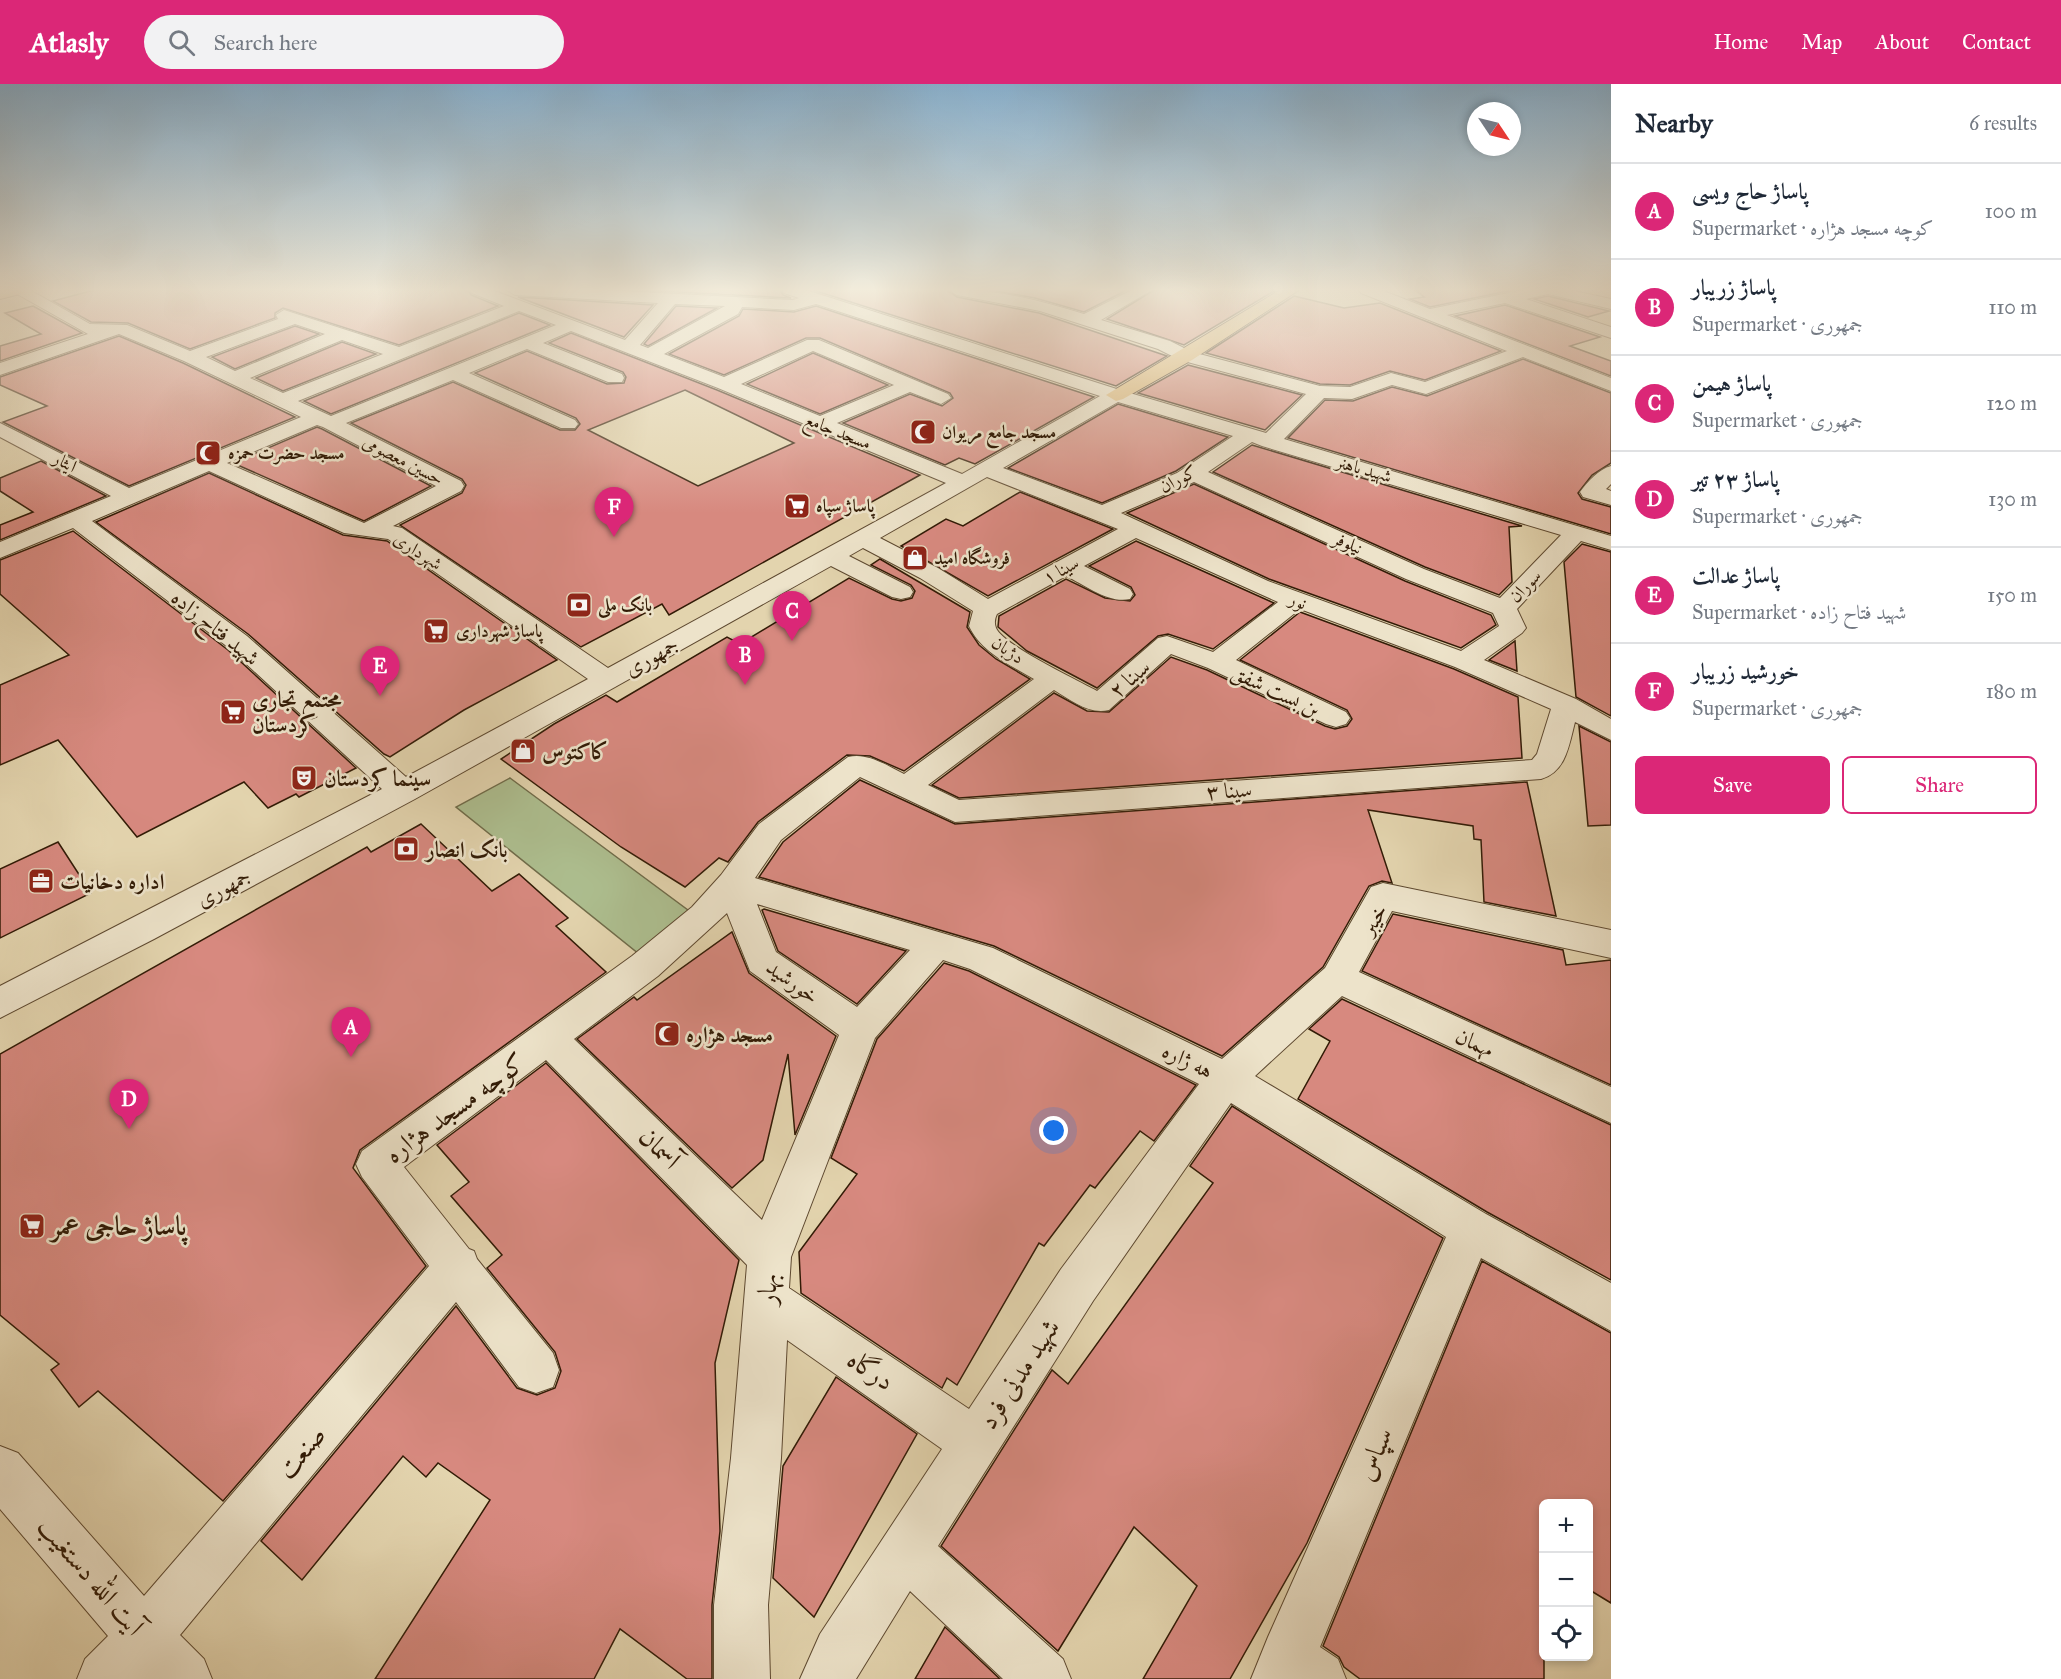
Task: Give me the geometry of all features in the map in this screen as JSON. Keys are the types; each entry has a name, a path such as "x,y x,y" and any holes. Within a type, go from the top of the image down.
{"main road":[{"name":"جمهوری","path":"1116,395 1171,364"}],"street":[{"path":"207,364 324,420"},
{"path":"236,377 267,364"},
{"path":"282,400 369,364"},
{"path":"0,551 209,463 474,364"},
{"path":"581,364 615,378"},
{"name":"مسجد جامع","path":"674,364 820,423 974,476"},
{"path":"725,384 769,364"},
{"path":"862,364 907,386 941,398"},
{"name":"شهید باهنر","path":"1023,364 1116,395 1611,543"},
{"path":"1217,364 1319,392 1352,393 1391,379 1425,388 1487,364"},
{"path":"1558,364 1610,384"},
{"path":"453,373 568,424"},
{"path":"820,423 907,386"},
{"name":"کوران","path":"1102,513 1193,473 1259,438 1319,392"},
{"name":"جمهوری","path":"0,1003 404,792 832,557 1116,395"},
{"name":"حسین معصومی","path":"324,420 453,486 360,529"},
{"name":"ایثار","path":"4,434 129,497"},
{"name":"شهرداری","path":"209,463 360,529 394,533 607,680"},
{"path":"1611,472 1591,492 1611,498"},
{"name":"نیلوفر","path":"1193,473 1415,574 1504,608"},
{"name":"نور","path":"974,476 1102,513 1135,530 1296,600 1464,661 1566,705 1611,731"},
{"name":"شهید فتاح زاده","path":"75,519 238,642 404,792"},
{"name":"سینا ۱","path":"987,609 1135,530"},
{"name":"سوران","path":"1464,661 1513,628 1504,608 1577,532"},
{"name":"دژبان","path":"864,539 929,573 987,609 982,628 990,641 1053,678"},
{"path":"832,557 901,592"},
{"path":"1067,567 1120,594"},
{"path":"1217,662 1296,600"},
{"name":"سینا ۲","path":"1053,678 1099,704 1167,644 1217,662"},
{"name":"بن بست شفق","path":"1217,662 1336,718"},
{"path":"906,787 1053,678"},
{"name":"سینا ۳","path":"858,764 955,811 1540,769 1551,757 1566,705"},
{"name":"کوچه مسجد هژاره","path":"536,1370 458,1266 376,1164 550,1039 654,959 704,916 733,884 770,832 858,764"},
{"name":"هه ژاره","path":"733,884 981,958 1226,1079 1471,1229 1611,1308"},
{"name":"خورشید","path":"733,884 762,961 860,1029"},
{"name":"خیبر","path":"1226,1079 1338,978 1383,896 1611,945"},
{"name":"بهار","path":"742,1679 741,1605 756,1458 768,1278 860,1029 936,945"},
{"name":"مهمان","path":"1338,978 1611,1106"},
{"name":"آسمان","path":"550,1039 768,1278"},
{"name":"شهید مدنی فرد","path":"828,1679 839,1653 1077,1285 1226,1079"},
{"name":"سپاس","path":"1295,1671 1471,1229"},
{"name":"صنعت","path":"105,1679 144,1637 458,1266"},
{"name":"درگاه","path":"768,1278 975,1442"},
{"name":"آیت الله دستغیب","path":"0,1471 144,1637 184,1679"},
{"path":"905,1551 1043,1679"}],"green space":[{"path":"510,778 696,916 644,958 456,807"}],"building":[{"path":"36,364 186,364 295,417 129,486 3,422 47,406 0,385 0,377"},
{"path":"226,364 246,364 235,369"},
{"path":"288,364 350,364 283,391 256,378"},
{"path":"393,364 453,364 331,414 304,401"},
{"path":"495,364 560,364 607,384 624,383 626,377 623,372 604,364 652,364 920,475 669,615 662,604 581,647 400,525 462,493 466,485 462,479 351,423 453,382 560,430 575,430 580,424 576,418 475,373","holes":["685,390 794,443 698,486 588,430"]},
{"path":"696,364 747,364 724,375"},
{"path":"789,364 840,364 888,385 820,414 747,384"},
{"path":"882,364 995,364 1094,397 975,464 959,458 945,465 843,423 910,394 942,406 953,398 950,393"},
{"path":"1048,364 1153,364 1116,386"},
{"path":"1248,364 1466,364 1425,380 1390,371 1350,385 1320,384"},
{"path":"1509,364 1537,364 1611,393 1611,463 1592,475 1578,493 1582,499 1611,507 1611,534 1288,438 1325,400 1353,401 1392,387 1427,396"},
{"path":"1581,364 1611,364 1611,376"},
{"path":"1188,365 1302,395 1265,430 1138,393"},
{"path":"1118,404 1228,437 1176,471 1102,503 1008,468"},
{"path":"317,427 431,486 364,521 233,463"},
{"path":"1252,445 1522,526 1509,527 1512,582 1499,595 1425,567 1213,472"},
{"path":"41,461 106,496 0,540 0,525 33,512 0,491 0,478"},
{"path":"209,473 343,535 387,541 557,660 464,710 390,757 384,754 248,634 96,522"},
{"path":"1194,484 1405,581 1491,615 1496,625 1461,648 1269,579 1127,513"},
{"path":"1020,492 1113,529 988,596 901,546 946,519 963,526"},
{"path":"73,531 228,650 356,768 299,797 296,794 268,808 244,782 137,837 58,740 0,765 0,685 69,655 0,594 0,560"},
{"path":"1136,541 1274,603 1213,649 1168,634 1158,636 1097,688 1027,651 998,627 999,616 1066,579 1105,598 1130,601 1135,595 1131,587 1089,566"},
{"path":"1582,544 1611,552 1611,716 1576,697 1564,562"},
{"path":"880,559 970,612 967,627 979,645 996,659 1030,679 904,771 870,756 847,755 758,822 728,862 719,858 685,887 621,847 501,759 554,724 606,695 617,702 727,637 740,644 849,578 892,599 901,601 912,598 915,591 911,585 871,565"},
{"path":"1300,612 1454,669 1518,697 1522,758 959,798 932,785 1054,693 1087,711 1109,712 1171,657 1207,670 1325,726 1335,729 1347,726 1352,719 1347,710 1240,660"},
{"path":"1515,641 1517,671 1489,660"},
{"path":"1579,726 1611,742 1611,825 1588,826"},
{"path":"860,780 955,824 1527,782 1556,916 1484,902 1481,840 1474,839 1473,826 1368,810 1392,883 1382,881 1369,886 1323,967 1222,1056 994,946 759,877 783,842"},
{"path":"421,824 492,891 519,874 568,918 556,926 606,972 360,1150 353,1168 426,1266 223,1501 98,1391 79,1407 51,1370 59,1364 0,1315 0,1054 367,847 371,852"},
{"name":"اداره دخانیات","path":"58,842 91,893 0,938 0,869"},
{"path":"762,910 906,951 857,1004 778,951"},
{"path":"1393,914 1563,950 1566,965 1611,960 1611,1085 1362,971"},
{"path":"732,932 749,973 836,1036 795,1135 788,1054 763,1160 732,1188 577,1039 634,997 637,1000"},
{"path":"944,963 969,971 1196,1085 1154,1141 1140,1131 1095,1188 1090,1185 1044,1246 1039,1243 957,1385 947,1378 942,1388 801,1293 799,1252 857,1174 831,1158 877,1039"},
{"path":"1342,999 1611,1125 1611,1280 1487,1212 1298,1099 1330,1041 1309,1029"},
{"path":"546,1063 739,1260 715,1363 720,1531 712,1605 712,1679 687,1679 620,1629 594,1679 375,1679 490,1500 438,1463 426,1477 403,1456 302,1580 261,1541 456,1306 517,1388 537,1395 555,1388 561,1371 555,1352 487,1268 502,1255 451,1196 469,1182 437,1145"},
{"path":"1232,1106 1443,1238 1307,1543 1230,1679 1143,1679 1197,1586 1134,1527 1058,1651 941,1546 1052,1370 1068,1384 1213,1183 1190,1166"},
{"path":"1482,1261 1611,1333 1611,1603 1593,1592 1593,1499 1539,1499 1539,1661 1544,1661 1544,1679 1360,1679 1344,1667 1339,1657 1323,1646"},
{"path":"836,1377 917,1434 814,1617 773,1578 783,1466"},
{"path":"945,1627 1000,1679 915,1679"}],"place":[{"name":"مسجد جامع مریوان","path":"923,432"},
{"name":"مسجد حضرت حمزه","path":"208,453"},
{"name":"پاساژ سپاه","path":"797,506"},
{"name":"خورشید زریبار","path":"614,537"},
{"name":"فروشگاه امید","path":"915,558"},
{"name":"بانک ملی","path":"579,605"},
{"name":"پاساژ شهرداری","path":"436,631"},
{"name":"پاساژ هیمن","path":"792,641"},
{"name":"پاساژ زریبار","path":"745,685"},
{"name":"پاساژ عدالت","path":"380,696"},
{"name":"مجتمع تجاری کردستان","path":"233,712"},
{"name":"کاکتوس","path":"523,751"},
{"name":"سینما کردستان","path":"304,778"},
{"name":"بانک انصار","path":"406,849"},
{"name":"اداره دخانیات","path":"41,881"},
{"name":"مسجد هژاره","path":"667,1034"},
{"name":"پاساژ حاج ویسی","path":"351,1057"},
{"name":"پاساژ ۲۳ تیر","path":"129,1129"},
{"name":"پاساژ حاجی عمر","path":"32,1226"}]}
